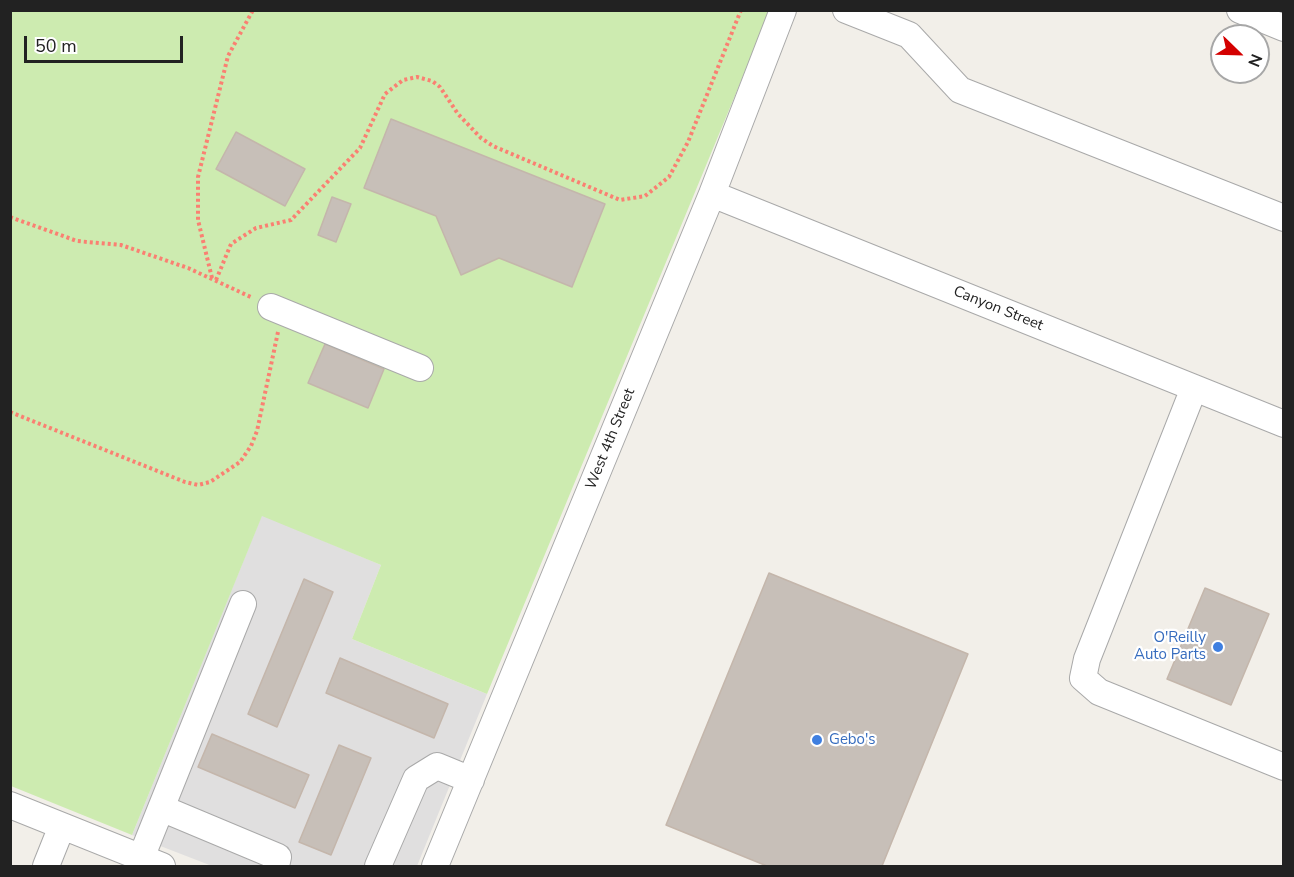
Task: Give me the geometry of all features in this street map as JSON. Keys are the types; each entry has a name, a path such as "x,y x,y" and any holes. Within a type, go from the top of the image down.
{"street":[{"name":"West 4th Street","path":"437,866 712,194 783,10"},
{"path":"846,10 909,35 960,90 1284,218"},
{"path":"1240,10 1284,28"},
{"name":"Canyon Street","path":"712,194 1284,424"},
{"path":"271,306 420,368"},
{"path":"1194,388 1087,659 1083,678 1099,692 1284,767"},
{"path":"10,805 152,862 161,808 243,604"},
{"path":"378,867 416,779 437,766 471,780"},
{"path":"161,808 278,857 276,867"},
{"path":"46,867 62,826"}],"path":[{"path":"214,279 198,220 198,177 228,56 253,10"},
{"path":"214,279 231,244 256,228 291,220 360,148 385,94 403,81 417,77 432,81 440,87 458,114 481,138 493,146 620,200 645,196 669,177 687,142 741,10"},
{"path":"10,217 77,241 121,245 214,279 271,306 278,329 257,430 240,462 210,482 198,485 185,482 10,412"}],"shaded area":[{"path":"262,515 381,565 352,639 487,694 417,866 212,866 132,835"}],"green space":[{"path":"10,11 770,11 487,694 352,639 381,565 262,516 132,835 11,786"}],"building":[{"path":"391,119 605,204 572,287 499,258 461,275 436,216 364,188"},
{"path":"236,132 305,169 285,206 216,169"},
{"path":"332,197 351,204 336,242 318,235"},
{"path":"325,344 384,369 368,408 308,383"},
{"name":"Gebo's","path":"769,573 968,654 882,866 767,866 666,825"},
{"path":"304,579 333,592 277,727 248,714"},
{"name":"O'Reilly Auto Parts","path":"1205,588 1269,614 1231,705 1167,679"},
{"path":"340,658 448,704 434,738 326,693"},
{"path":"212,734 309,775 295,808 198,767"},
{"path":"339,745 371,758 331,855 299,842"}],"place":[{"name":"O'Reilly Auto Parts","path":"1218,647"},
{"name":"Gebo's","path":"817,740"}]}
